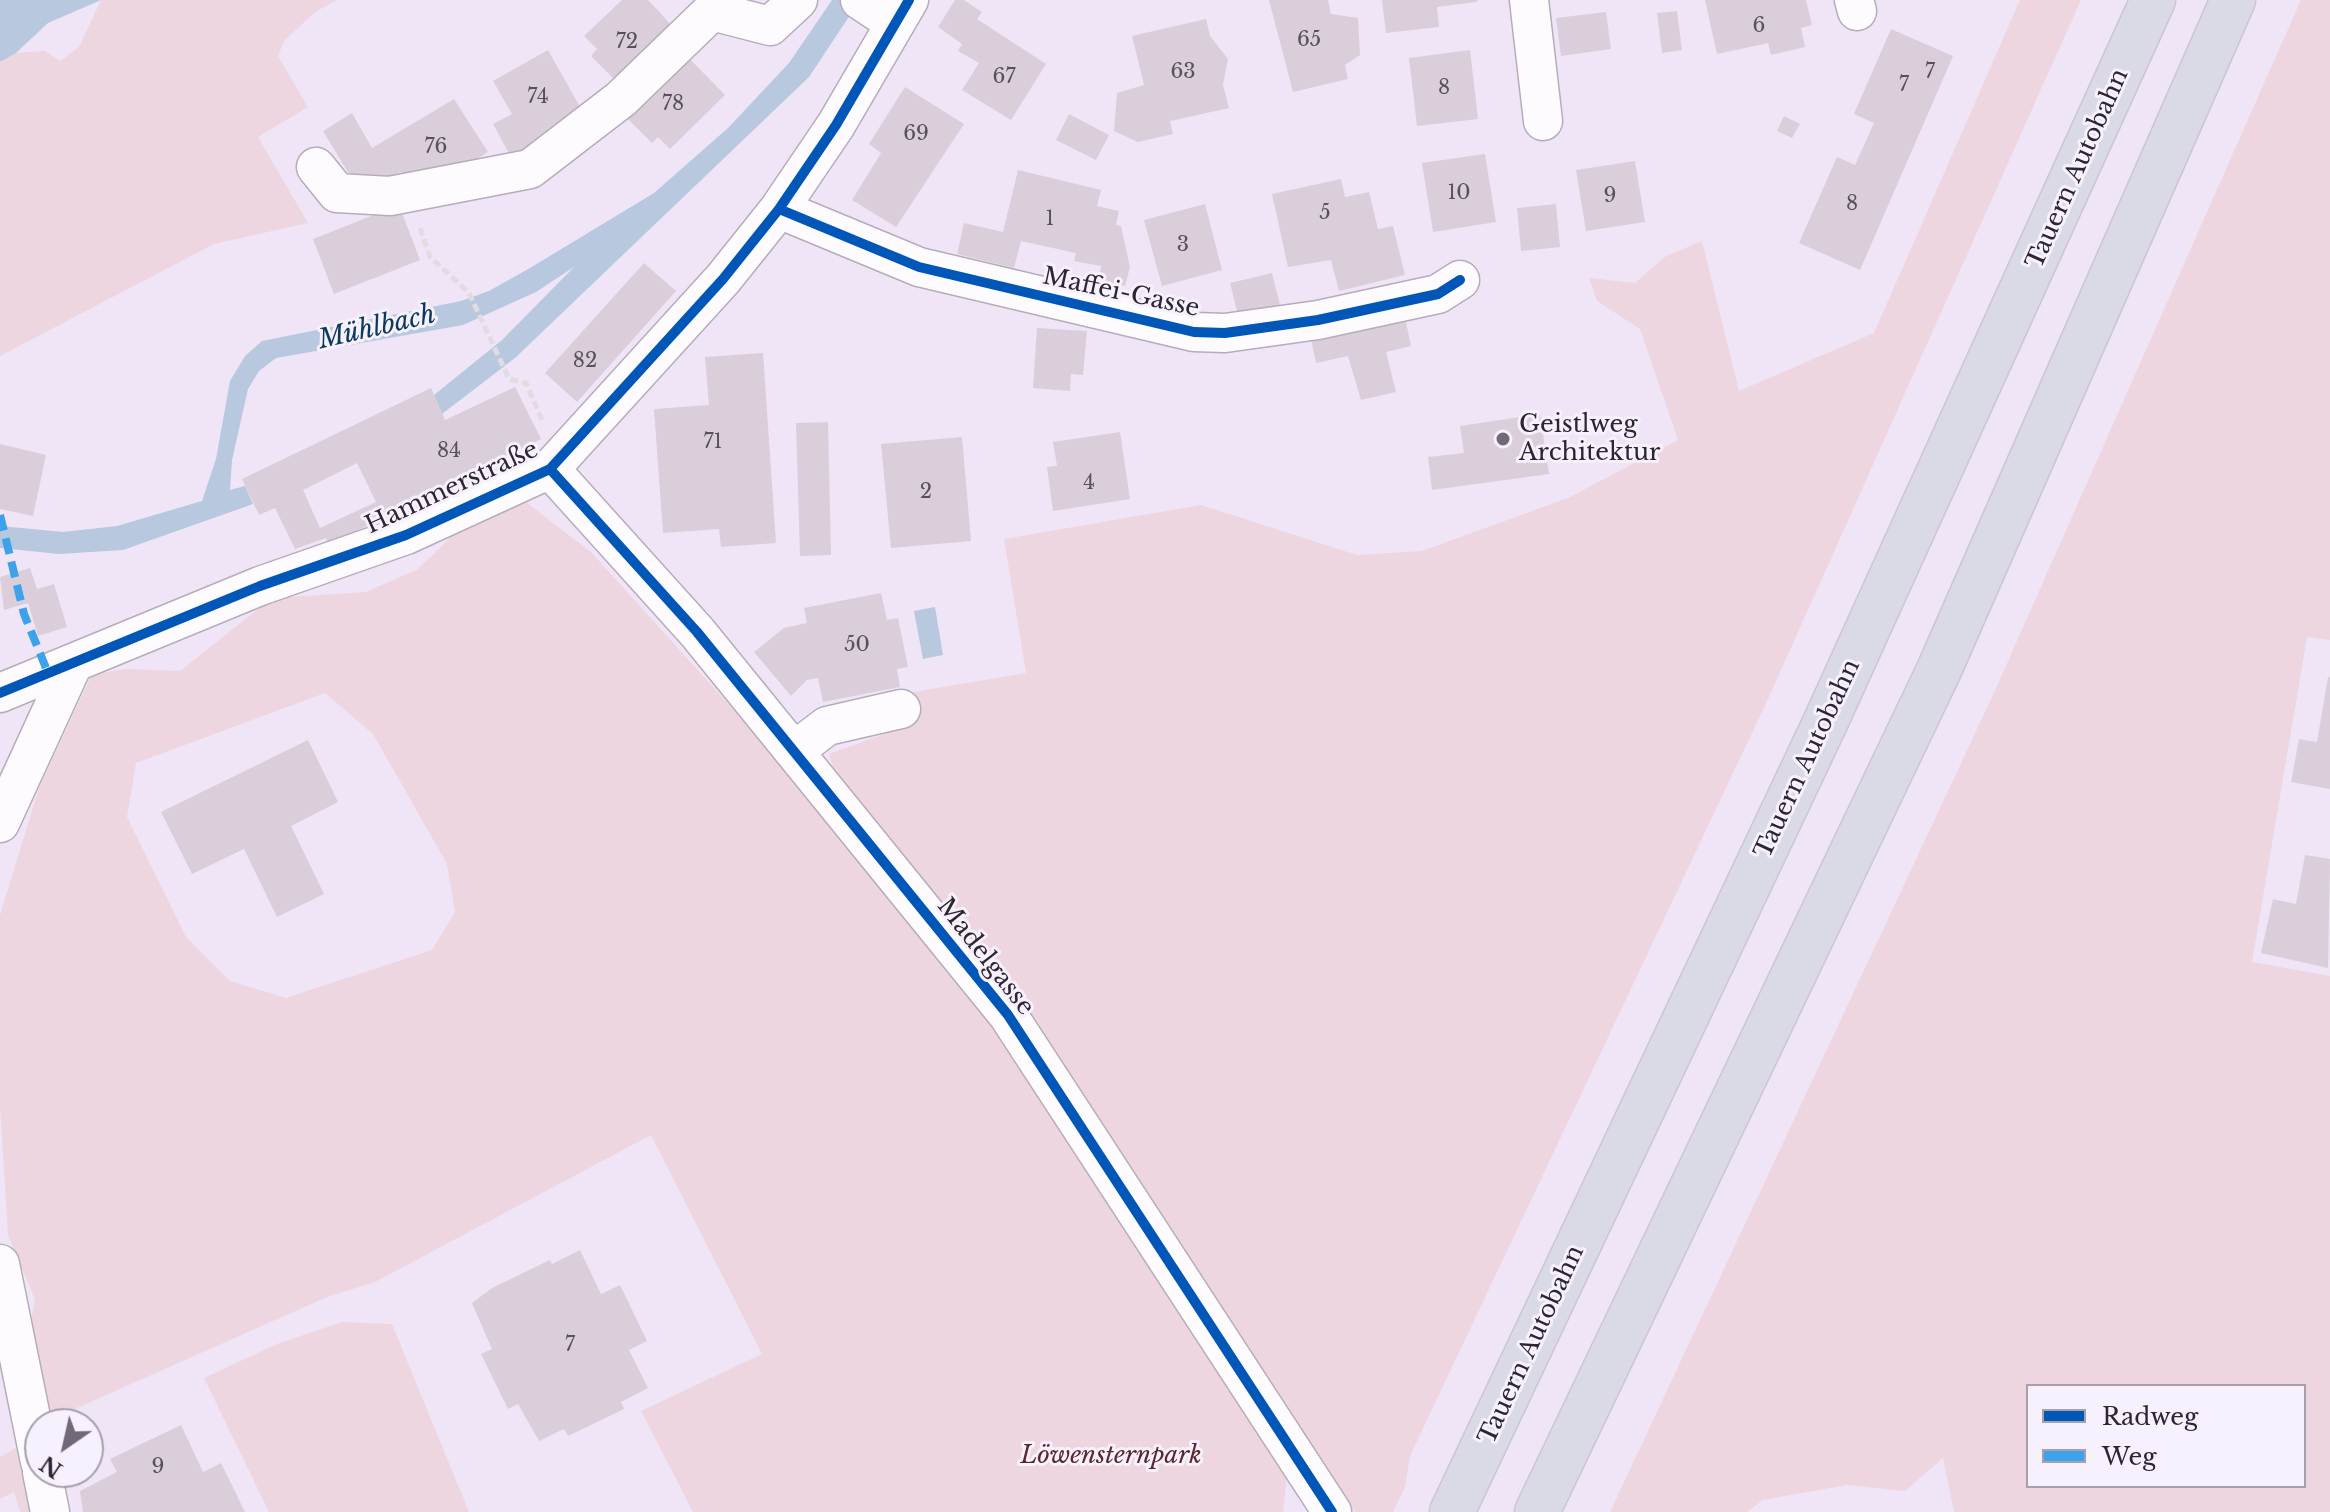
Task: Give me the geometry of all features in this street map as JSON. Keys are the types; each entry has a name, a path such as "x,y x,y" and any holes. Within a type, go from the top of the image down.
{"highway":[{"name":"Tauern Autobahn","path":"1452,1512 1825,723 2153,0"},
{"path":"1537,1512 1939,670 2233,0"}],"street":[{"path":"316,167 337,193 390,196 530,169 621,99 712,11 770,26 798,0"},
{"path":"1529,0 1543,121"},
{"name":"Hammerstraße","path":"0,693 260,586 406,535 550,469 723,279 779,209 836,125 885,9"},
{"name":"Maffei-Gasse","path":"779,209 919,267 1194,332 1225,333 1318,320 1438,294 1460,280"},
{"name":"Madelgasse","path":"550,469 697,632 1008,1015 1332,1512"},
{"path":"0,823 73,664"},
{"path":"794,751 827,726 901,709"},
{"path":"0,1264 14,1416 24,1434"},
{"path":"45,1488 50,1512"}],"path":[{"path":"408,193 430,257 469,293 485,326 489,343 509,379 526,383 548,433 550,469"}],"green space":[{"path":"101,0 337,0 315,12 284,41 278,56 308,107 258,137 308,223 214,244 0,356 0,62 16,53 45,51 60,61 79,47"},
{"path":"2020,0 2081,0 1769,697 1410,1456 1405,1487 1393,1512 1355,1512 837,781 829,754 909,725 902,694 1026,673 1004,539 1201,505 1357,555 1422,551 1568,498 1678,440 1640,329 1597,301 1589,278 1635,283 1666,256 1702,241 1739,391 1874,333"},
{"path":"2301,0 2330,0 2330,640 2307,637 2252,962 2330,976 2330,1512 1954,1512 1943,1458 1905,1491 1847,1485 1763,1500 1747,1512 1610,1512 1993,695"},
{"name":"Löwensternpark","path":"523,500 591,552 811,796 994,1020 1288,1465 1283,1512 693,1512 641,1411 762,1354 651,1135 375,1282 327,1297 77,1408 45,1408 25,1356 35,1299 8,1235 0,1106 0,915 39,788 92,674 127,669 180,671 272,598 366,592 418,569 454,534","holes":["325,693 373,734 447,864 455,912 432,950 286,998 230,981 186,937 127,817 136,763"]},
{"path":"342,1322 392,1324 469,1512 269,1512 204,1378 277,1344"},
{"path":"16,1448 30,1512 20,1512 14,1492 0,1499 0,1457"}],"water":[{"path":"0,0 101,0 48,23 16,53 0,62"},
{"name":"Mühlbach","path":"832,0 860,0 809,77 515,358 442,414 434,395 502,340 574,267 536,292 463,325 276,358 259,371 248,389 232,460 230,490 245,486 253,504 123,550 59,554 0,548 0,526 63,532 117,526 202,501 216,459 230,381 245,356 262,341 461,301 489,291 530,268 654,193 728,128 789,63"},
{"path":"935,607 943,655 923,659 914,611"}],"building":[{"path":"622,0 648,0 676,30 619,84 591,56 597,49 584,36"},
{"path":"955,0 964,0 982,12 977,19 1046,64 1011,120 962,90 979,63 958,51 962,44 938,27"},
{"path":"1269,0 1328,0 1331,14 1358,18 1360,55 1345,65 1348,79 1293,92"},
{"path":"1382,0 1477,2 1437,7 1439,27 1386,33"},
{"path":"1705,0 1806,0 1812,25 1801,28 1805,47 1771,55 1768,43 1717,54"},
{"path":"1677,11 1682,50 1662,53 1657,13"},
{"path":"1606,12 1611,49 1561,56 1556,18"},
{"path":"1206,19 1210,36 1228,59 1223,85 1229,108 1170,121 1173,134 1138,142 1114,131 1117,93 1144,85 1132,36"},
{"path":"1891,29 1953,56 1860,270 1799,243 1837,157 1855,165 1874,123 1854,114"},
{"path":"548,50 584,114 511,157 493,124 512,114 493,81"},
{"path":"1470,50 1478,119 1417,126 1409,58"},
{"path":"682,51 725,95 670,149 658,137 652,143 621,112"},
{"path":"905,87 964,124 896,227 852,200 881,153 869,144"},
{"path":"454,99 488,152 436,185 420,185 400,172 360,192 323,131 352,113 372,148"},
{"path":"1069,114 1109,135 1096,160 1056,140"},
{"path":"1784,116 1800,124 1792,138 1777,131"},
{"path":"1485,154 1496,222 1433,232 1422,163"},
{"path":"1635,161 1645,222 1586,231 1576,170"},
{"path":"1018,170 1101,190 1097,206 1119,211 1116,225 1121,226 1130,267 1125,286 1099,281 1101,266 1074,261 1076,253 1021,241 1014,268 957,254 964,223 1003,232"},
{"path":"1341,179 1345,197 1369,192 1378,229 1393,226 1405,275 1339,291 1331,260 1288,267 1272,194"},
{"path":"1205,204 1222,270 1162,286 1144,220"},
{"path":"1556,204 1560,247 1521,251 1517,208"},
{"path":"399,205 420,260 334,294 313,239"},
{"path":"644,263 676,291 577,402 545,373"},
{"path":"1272,273 1280,305 1238,315 1230,283"},
{"path":"1405,317 1411,346 1386,352 1396,392 1361,400 1348,356 1316,363 1311,339"},
{"path":"1037,328 1087,331 1083,375 1071,374 1070,391 1033,388"},
{"path":"763,353 776,543 721,547 719,529 663,533 654,409 709,405 705,357"},
{"path":"515,387 541,439 329,545 326,538 295,549 275,508 259,515 242,479 431,388 445,420","holes":["357,463 376,502 320,528 303,490"]},
{"name":"Geistlweg Architektur","path":"1540,414 1549,474 1432,490 1428,457 1464,453 1460,426"},
{"path":"828,422 831,555 800,556 796,423"},
{"path":"1120,432 1130,499 1053,511 1047,467 1057,466 1053,442"},
{"path":"962,437 971,541 891,548 881,444"},
{"path":"0,444 46,455 33,516 0,509"},
{"path":"30,568 37,589 54,584 67,627 38,636 28,603 4,610 0,577"},
{"path":"881,593 887,620 898,618 908,667 897,669 900,687 823,702 818,678 807,680 791,696 754,652 784,628 807,623 804,608"},
{"path":"2328,677 2330,789 2291,782 2299,739 2317,742"},
{"path":"308,740 338,802 291,826 324,894 277,917 244,849 192,874 161,812"},
{"path":"2305,855 2330,859 2328,968 2261,953 2273,899 2296,904"},
{"path":"580,1250 601,1294 620,1285 647,1341 629,1350 648,1388 621,1402 624,1409 568,1436 564,1429 539,1441 518,1404 508,1409 481,1354 492,1349 472,1303 492,1288 550,1260 552,1264"},
{"path":"181,1425 203,1472 221,1463 245,1512 83,1512 80,1491 104,1488 104,1479 117,1472 110,1459"}],"marked path":[{"path":"0,515 24,614 48,673"}],"cycle path":[{"path":"0,693 260,586 406,535 550,469 723,279 779,209 836,125 909,0"},
{"path":"779,209 919,267 1194,332 1225,333 1318,320 1438,294 1460,280"},
{"path":"550,469 697,632 1008,1015 1332,1512"}],"place":[{"name":"Geistlweg Architektur","path":"1503,439"}]}
